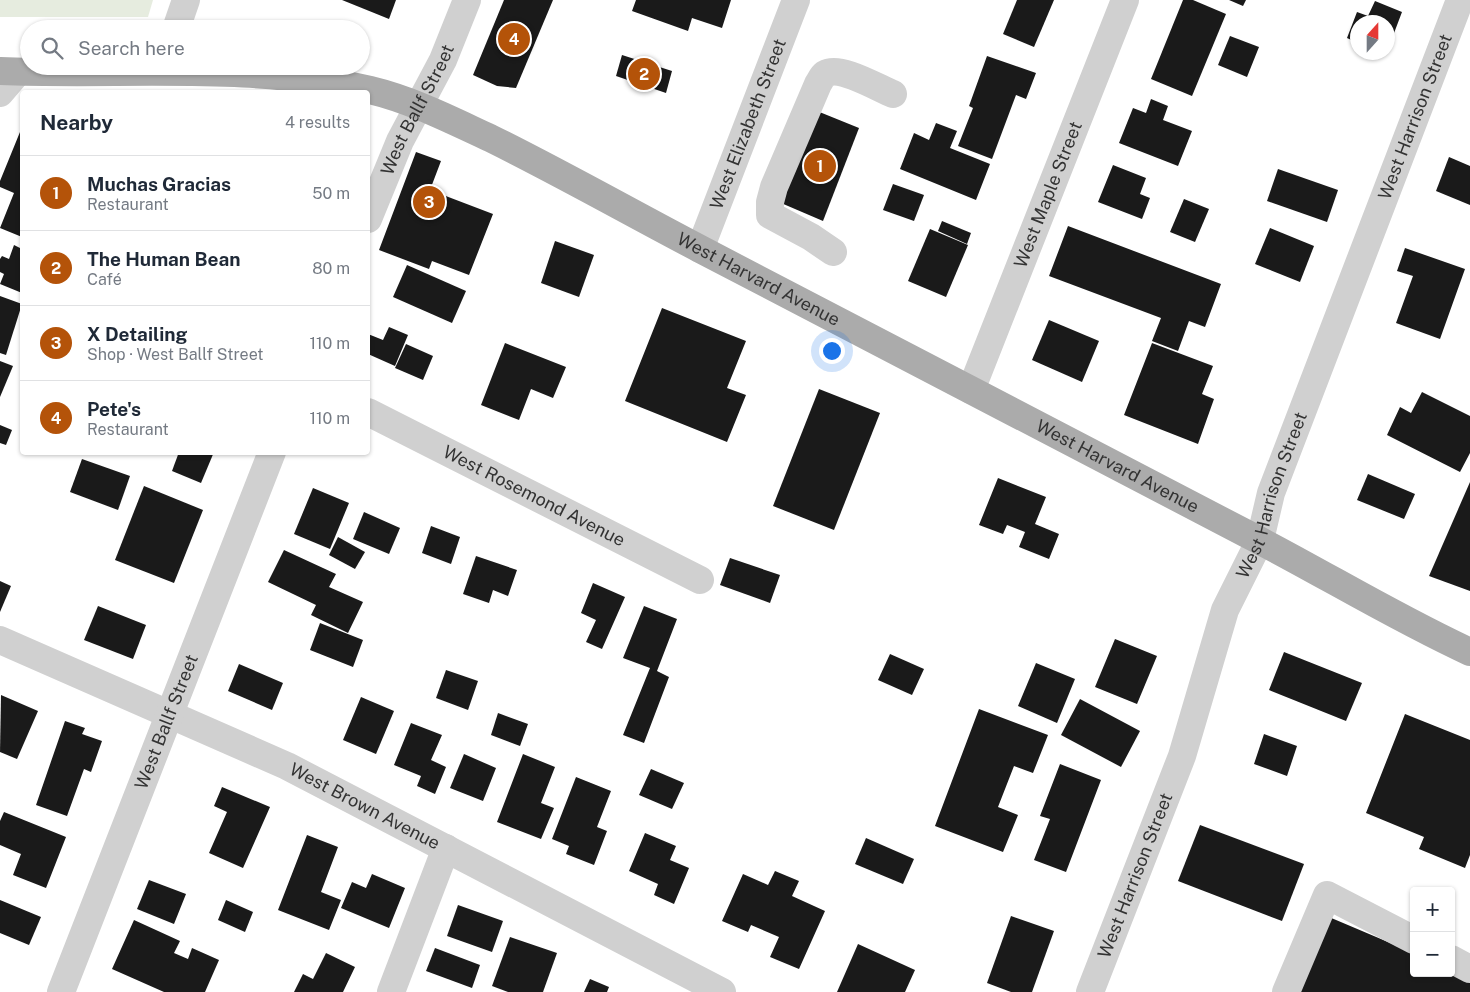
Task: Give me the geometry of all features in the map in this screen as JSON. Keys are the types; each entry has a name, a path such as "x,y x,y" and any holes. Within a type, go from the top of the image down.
{"main road":[{"name":"West Harvard Avenue","path":"266,75 296,77 368,90"},
{"name":"West Harvard Avenue","path":"370,90 419,106 526,156 700,249 1260,540 1430,633 1470,652"}],"street":[{"path":"179,20 186,0"},
{"name":"West Ballf Street","path":"370,214 400,141 443,60 467,0"},
{"name":"West Elizabeth Street","path":"700,249 796,0"},
{"name":"West Maple Street","path":"971,390 1125,0"},
{"name":"West Harrison Street","path":"1090,992 1182,756 1225,610 1260,540 1271,493 1460,0"},
{"path":"0,92 9,71"},
{"path":"833,252 811,237 770,215 770,202 774,187 818,84 825,74 837,71 893,94"},
{"name":"West Rosemond Avenue","path":"370,413 700,580"},
{"name":"West Ballf Street","path":"61,992 271,455"},
{"name":"West Brown Avenue","path":"0,640 287,766 722,992"},
{"path":"391,992 446,848"},
{"path":"1286,992 1327,895 1410,938"},
{"path":"1455,961 1470,969"}],"shaded area":[{"path":"0,0 153,0 148,17 0,17"}],"building":[{"path":"342,0 396,0 389,19"},
{"path":"504,0 553,0 516,88 497,86 473,75"},
{"path":"636,0 731,0 722,28 692,18 688,31 632,11"},
{"path":"1017,0 1054,0 1034,47 1003,34"},
{"path":"1183,0 1193,0 1226,14 1192,96 1151,79"},
{"path":"1229,0 1246,0 1243,6"},
{"path":"1375,1 1402,12 1395,30 1395,15 1368,15"},
{"path":"1230,36 1259,47 1247,77 1218,65"},
{"path":"622,55 672,71 666,93 616,76"},
{"path":"987,56 1036,73 1026,99 1016,95 992,159 958,146 973,108 969,106"},
{"path":"1151,99 1168,106 1163,120 1192,131 1178,166 1119,143 1133,108 1146,113"},
{"path":"817,111 859,128 823,221 781,203"},
{"path":"936,123 957,131 950,148 990,164 976,200 900,169 914,133 929,140"},
{"path":"20,132 20,236 0,228 14,193 0,187 0,181"},
{"path":"416,152 441,161 430,190 493,214 469,275 432,261 429,269 379,250"},
{"path":"1449,157 1470,166 1470,205 1436,191"},
{"path":"1113,165 1146,178 1140,194 1150,198 1142,219 1098,202"},
{"path":"1278,169 1338,190 1327,222 1267,201"},
{"path":"893,184 924,195 914,221 883,210"},
{"path":"1184,199 1209,209 1195,242 1170,232"},
{"path":"942,221 971,233 967,244 938,231"},
{"path":"1068,226 1221,284 1205,327 1189,321 1178,351 1152,341 1161,318 1049,276"},
{"path":"1270,228 1314,246 1300,282 1255,264"},
{"path":"930,229 968,245 946,297 908,281"},
{"path":"555,241 594,255 579,297 541,283"},
{"path":"14,245 20,248 20,292 0,284 4,274 0,272 0,259 2,256 9,259"},
{"path":"1405,248 1465,269 1440,339 1396,323 1413,276 1397,271"},
{"path":"407,265 466,291 452,323 393,297"},
{"path":"0,296 20,303 20,310 6,355 0,353"},
{"path":"662,308 746,341 727,388 746,395 727,442 625,401"},
{"path":"1049,320 1099,341 1082,382 1032,360"},
{"path":"389,327 408,335 395,366 370,355 370,335 383,340"},
{"path":"505,343 566,367 553,398 531,389 519,420 481,405"},
{"path":"1152,343 1213,366 1202,394 1214,399 1198,444 1124,415"},
{"path":"406,344 433,356 423,380 395,368"},
{"path":"0,361 13,366 0,397"},
{"path":"819,389 880,413 834,530 773,506"},
{"path":"1422,392 1470,416 1470,453 1460,472 1387,435 1400,407 1411,413"},
{"path":"0,425 12,430 6,445 0,443"},
{"path":"178,455 213,455 201,483 172,471"},
{"path":"82,459 130,476 118,510 70,492"},
{"path":"1368,474 1415,494 1404,519 1357,500"},
{"path":"998,478 1046,497 1035,524 1059,534 1049,559 1019,547 1025,532 1007,525 1003,534 979,525"},
{"path":"1470,482 1470,591 1429,576"},
{"path":"144,486 203,510 174,583 115,560"},
{"path":"313,488 349,503 330,549 294,534"},
{"path":"364,512 400,528 389,554 353,539"},
{"path":"431,526 460,537 451,564 422,553"},
{"path":"338,537 365,552 355,569 329,555"},
{"path":"284,550 336,574 329,587 363,602 348,633 311,615 316,605 268,582"},
{"path":"476,556 517,570 508,596 493,590 489,603 463,594"},
{"path":"730,558 780,575 770,603 720,585"},
{"path":"0,581 11,586 0,612"},
{"path":"593,583 625,597 602,649 586,642 596,620 581,613"},
{"path":"98,606 146,625 133,659 84,640"},
{"path":"644,606 677,619 657,671 669,677 644,743 623,735 650,668 623,658"},
{"path":"320,623 363,640 353,667 310,650"},
{"path":"1115,639 1157,656 1137,704 1095,687"},
{"path":"1284,652 1362,683 1346,721 1269,690"},
{"path":"890,654 924,669 912,695 878,680"},
{"path":"1036,663 1075,679 1057,723 1018,706"},
{"path":"239,664 283,683 272,710 228,691"},
{"path":"446,670 478,681 468,710 436,698"},
{"path":"1,695 38,711 17,759 0,752"},
{"path":"361,697 394,711 376,754 343,740"},
{"path":"1080,699 1140,731 1121,767 1061,735"},
{"path":"979,709 1048,735 1033,773 1014,766 998,807 1018,815 1003,852 935,826"},
{"path":"498,713 528,724 520,746 491,735"},
{"path":"1405,714 1470,740 1470,855 1465,868 1419,849 1424,837 1366,813"},
{"path":"65,721 85,728 82,734 102,741 91,772 84,769 67,816 36,805"},
{"path":"411,723 442,735 431,760 446,767 435,794 417,786 421,776 394,765"},
{"path":"1264,734 1297,746 1287,776 1254,764"},
{"path":"464,754 496,768 483,801 450,788"},
{"path":"523,754 555,767 541,803 554,808 541,839 497,822"},
{"path":"1060,764 1101,780 1066,872 1034,860 1050,819 1040,816"},
{"path":"651,769 684,783 672,809 639,795"},
{"path":"576,777 611,791 597,827 607,831 594,865 566,854 569,846 552,839"},
{"path":"222,787 270,807 243,868 209,853 227,812 214,806"},
{"path":"4,812 66,837 46,888 13,875 21,854 0,845 0,821"},
{"path":"1200,825 1304,864 1282,921 1178,881"},
{"path":"645,833 676,846 670,860 689,868 674,904 654,895 658,884 629,871"},
{"path":"307,835 338,847 321,892 341,900 329,930 278,910"},
{"path":"866,838 914,859 903,884 855,864"},
{"path":"775,871 799,881 792,896 825,911 799,969 770,957 779,937 751,925 748,932 722,921 743,874 768,885"},
{"path":"372,874 405,888 389,928 341,908 352,882 366,888"},
{"path":"149,880 186,894 174,924 137,909"},
{"path":"0,900 41,917 29,945 0,933"},
{"path":"226,900 253,912 245,932 218,920"},
{"path":"458,905 503,921 492,952 447,936"},
{"path":"1011,916 1054,931 1032,992 1011,992 987,983"},
{"path":"1329,917 1410,951 1410,977 1455,977 1455,974 1470,978 1470,992 1296,992"},
{"path":"134,920 180,941 174,953 188,959 192,948 219,960 205,992 164,992 112,969"},
{"path":"510,937 557,953 543,992 508,992 492,986"},
{"path":"858,944 915,970 905,992 837,992"},
{"path":"435,948 480,965 472,988 426,971"},
{"path":"326,953 355,967 343,992 294,992 303,974 313,979"},
{"path":"590,979 609,987 607,992 584,992"}],"place":[{"name":"Pete's","path":"514,39"},
{"name":"The Human Bean","path":"644,74"},
{"name":"Muchas Gracias","path":"820,166"},
{"name":"X Detailing","path":"429,202"}]}
